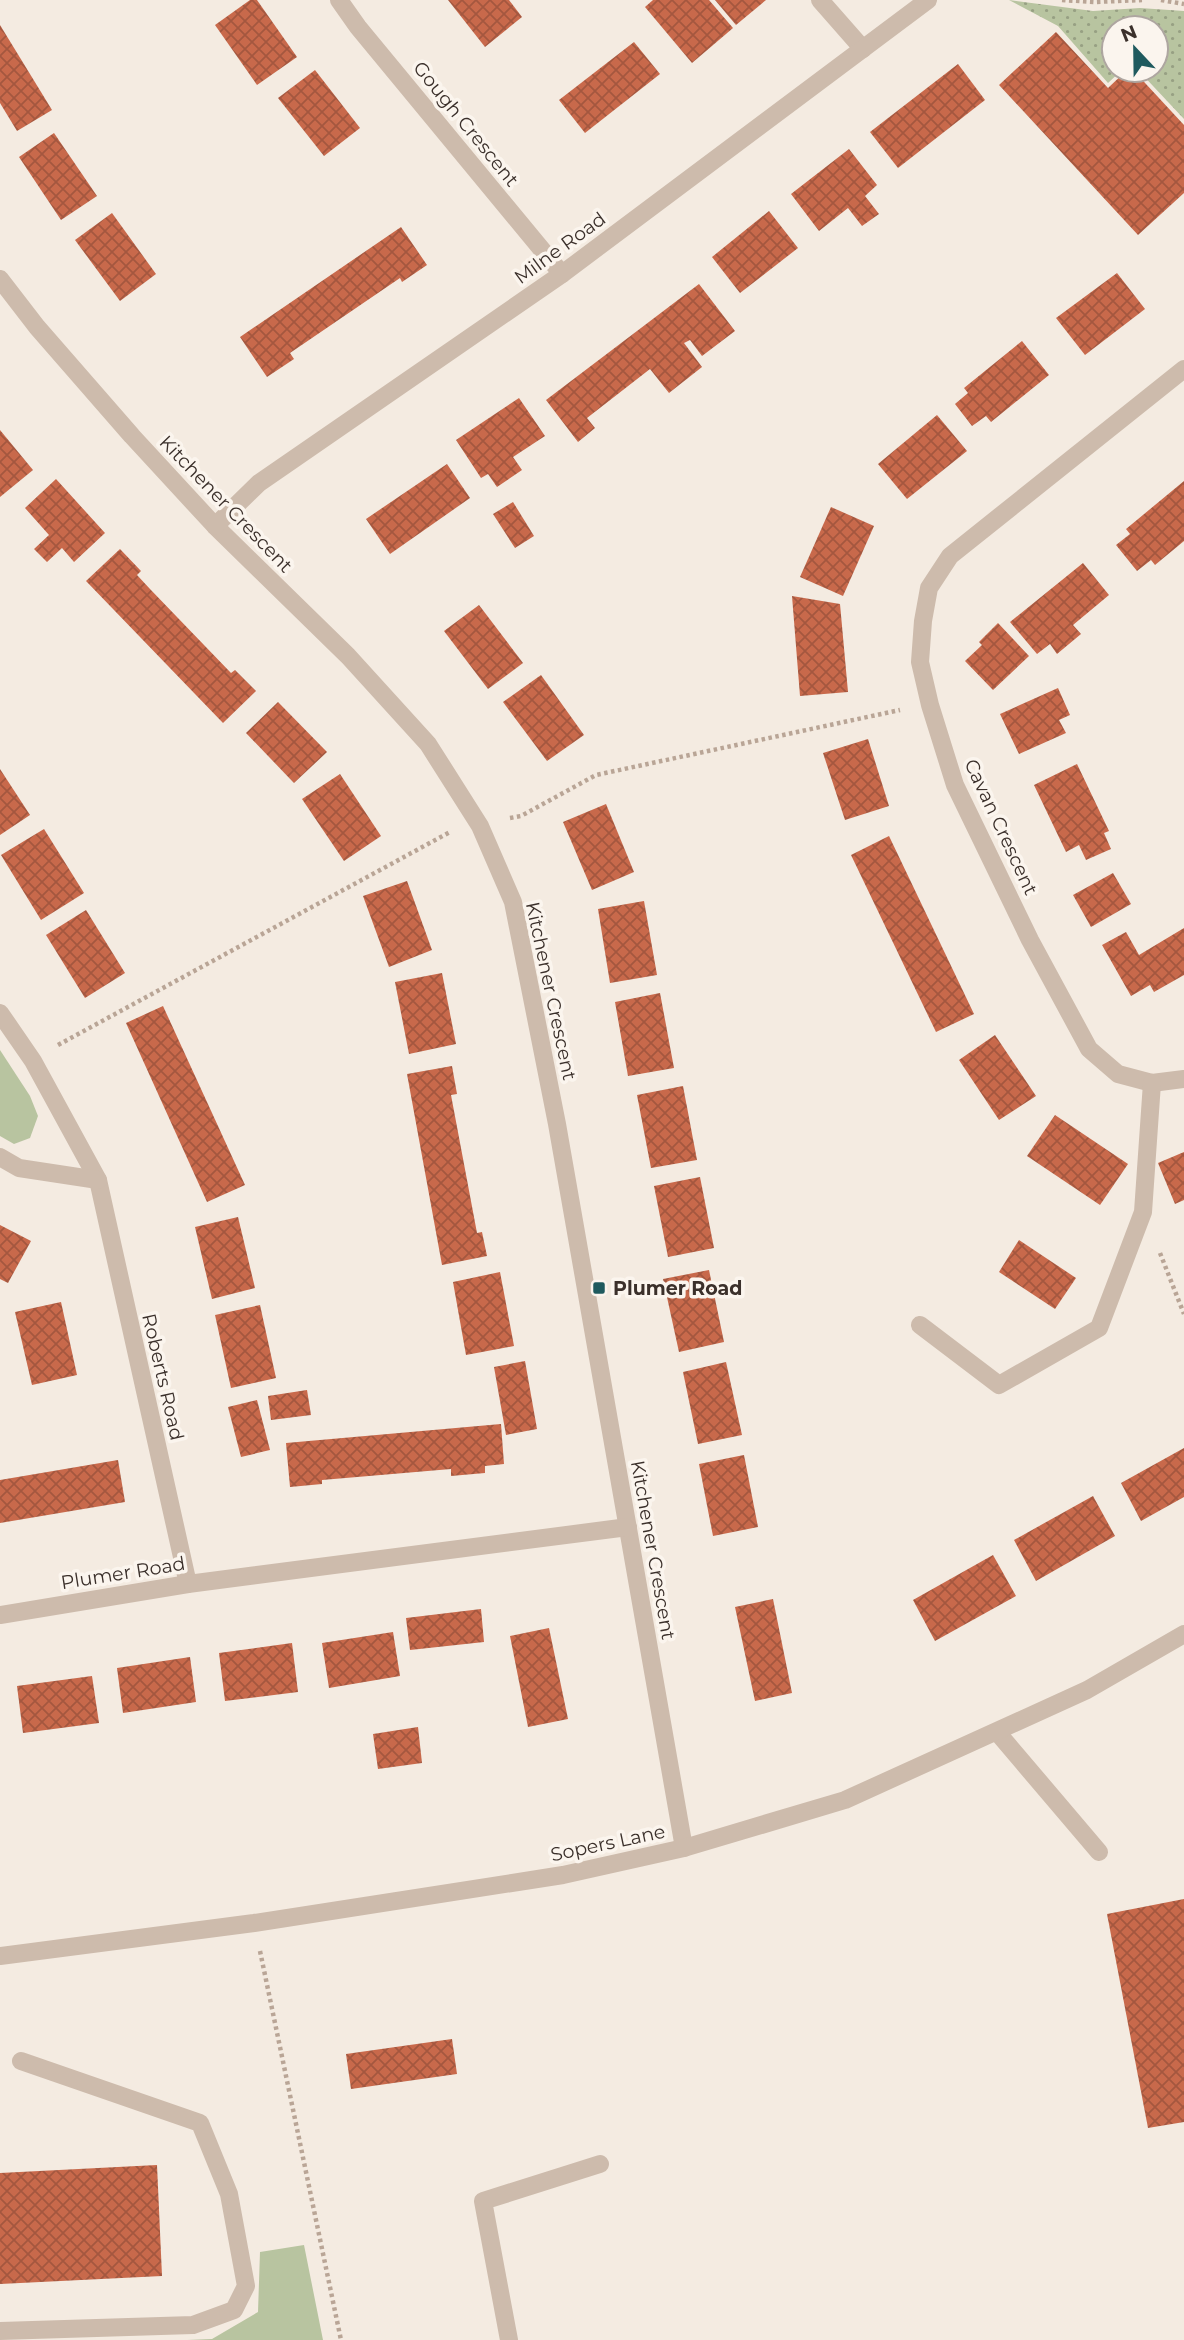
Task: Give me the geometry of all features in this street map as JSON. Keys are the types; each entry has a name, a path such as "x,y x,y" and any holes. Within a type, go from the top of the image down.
{"street":[{"name":"Gough Crescent","path":"339,0 358,27 562,274"},
{"path":"820,0 863,49"},
{"name":"Milne Road","path":"215,526 259,482 562,274 928,0"},
{"name":"Kitchener Crescent","path":"0,279 54,347 132,436 215,526 348,656 428,744 480,826 513,902 557,1124 684,1848"},
{"name":"Cavan Crescent","path":"1184,369 950,556 929,588 920,662 930,705 955,785 1030,940 1089,1049 1118,1074 1152,1083 1184,1079"},
{"name":"Roberts Road","path":"0,1013 33,1061 98,1180 188,1584"},
{"path":"920,1325 999,1385 1099,1328 1143,1212 1152,1083"},
{"path":"0,1157 19,1168 98,1180"},
{"name":"Plumer Road","path":"0,1615 188,1584 628,1527"},
{"name":"Sopers Lane","path":"0,1956 254,1923 563,1875 684,1848 845,1800 1087,1690 1184,1634"},
{"path":"997,1732 1099,1853"},
{"path":"0,2331 193,2325 234,2310 246,2286 229,2194 200,2123 21,2061"},
{"path":"509,2340 483,2201 600,2164"}],"path":[{"path":"1062,0 1142,0"},
{"path":"1161,0 1184,4"},
{"path":"33,1061 64,1041 446,833 521,816 596,775 930,705"},
{"path":"1143,1212 1184,1314"},
{"path":"254,1923 341,2340"}],"green space":[{"path":"1009,0 1093,11 1140,8 1184,11 1184,119 1151,84 1170,84 1170,14 1100,14 1100,74 1058,26"},
{"path":"0,1050 30,1096 38,1116 30,1138 14,1144 0,1136"},
{"path":"304,2245 323,2340 187,2340 212,2339 258,2312 260,2252"}],"building":[{"path":"250,0 257,0 297,57 257,85 215,25"},
{"path":"448,0 509,0 522,17 485,47"},
{"path":"653,0 709,0 733,28 692,63 645,7"},
{"path":"715,0 766,0 736,25"},
{"path":"0,25 52,110 17,131 0,103"},
{"path":"1056,32 1100,79 1100,84 1108,88 1112,84 1146,84 1184,125 1184,193 1138,235 999,85"},
{"path":"634,42 660,74 585,133 559,100"},
{"path":"958,64 985,100 898,168 870,132"},
{"path":"315,70 360,128 324,156 278,98"},
{"path":"54,133 97,196 61,220 19,157"},
{"path":"849,149 877,185 865,196 879,214 862,226 848,208 819,231 791,194"},
{"path":"769,211 798,248 740,293 712,257"},
{"path":"112,213 156,274 120,301 75,240"},
{"path":"401,227 427,265 402,282 400,278 290,353 294,359 267,377 240,337"},
{"path":"1117,273 1145,309 1085,355 1056,318"},
{"path":"699,284 735,331 702,356 690,340 684,343 702,367 669,393 650,369 587,418 595,428 578,442 546,400"},
{"path":"1022,341 1049,375 991,422 986,416 972,426 955,404 968,393 964,388"},
{"path":"519,398 545,436 513,457 522,470 497,487 488,474 481,478 456,440"},
{"path":"937,415 967,451 907,499 878,464"},
{"path":"0,430 33,470 0,497"},
{"path":"447,464 470,498 390,554 366,519"},
{"path":"56,479 105,533 74,562 62,548 47,562 34,549 49,535 25,508"},
{"path":"1184,481 1184,541 1155,565 1151,560 1137,571 1116,545 1130,534 1126,529"},
{"path":"513,502 534,536 515,548 493,514"},
{"path":"831,507 874,526 843,596 800,577"},
{"path":"120,549 141,571 137,575 150,589 231,673 235,670 256,691 223,723 86,581"},
{"path":"1083,563 1109,595 1073,625 1081,634 1057,654 1050,644 1037,654 1010,622"},
{"path":"792,596 840,604 848,692 800,696"},
{"path":"479,605 523,663 488,689 444,631"},
{"path":"998,623 1029,656 993,690 965,661 982,645 979,642"},
{"path":"541,675 584,735 547,761 503,702"},
{"path":"1058,688 1070,715 1059,720 1066,733 1019,754 1000,714"},
{"path":"278,702 327,752 294,783 246,733"},
{"path":"868,739 889,806 845,820 823,753"},
{"path":"1077,764 1109,831 1104,833 1111,849 1086,860 1079,845 1066,852 1034,785"},
{"path":"0,769 30,815 0,835"},
{"path":"340,774 381,836 344,861 302,799"},
{"path":"606,804 634,872 592,890 563,822"},
{"path":"44,829 84,893 41,920 1,855"},
{"path":"889,836 974,1014 936,1032 851,855"},
{"path":"1113,873 1131,904 1091,927 1073,895"},
{"path":"407,881 432,950 389,967 363,896"},
{"path":"644,901 657,975 610,983 598,909"},
{"path":"86,910 125,973 85,998 46,935"},
{"path":"1184,928 1184,975 1154,992 1150,985 1131,996 1102,945 1126,932 1139,955"},
{"path":"442,973 456,1044 409,1054 395,982"},
{"path":"660,993 674,1068 628,1076 615,1002"},
{"path":"163,1006 245,1185 207,1202 126,1023"},
{"path":"995,1035 1036,1096 999,1120 959,1060"},
{"path":"452,1066 457,1094 451,1095 477,1233 482,1232 487,1256 442,1265 407,1074"},
{"path":"683,1086 697,1160 651,1168 637,1095"},
{"path":"1055,1115 1128,1164 1100,1205 1027,1156"},
{"path":"1184,1152 1184,1200 1175,1204 1158,1163"},
{"path":"700,1177 714,1248 668,1257 654,1186"},
{"path":"238,1217 255,1288 212,1299 195,1227"},
{"path":"0,1225 31,1241 8,1283 0,1279"},
{"path":"1019,1240 1076,1278 1055,1309 999,1272"},
{"path":"709,1270 724,1342 679,1352 663,1279"},
{"path":"500,1272 514,1346 466,1355 453,1282"},
{"path":"61,1302 77,1375 32,1385 15,1312"},
{"path":"260,1305 276,1378 231,1388 215,1315"},
{"path":"525,1361 537,1429 506,1435 494,1367"},
{"path":"726,1362 742,1435 698,1444 683,1372"},
{"path":"307,1390 311,1415 271,1420 268,1396"},
{"path":"257,1400 270,1450 241,1457 228,1407"},
{"path":"501,1424 504,1464 485,1466 485,1473 451,1476 451,1469 322,1480 322,1484 290,1487 286,1443"},
{"path":"1184,1448 1184,1497 1141,1521 1121,1483"},
{"path":"744,1455 758,1527 713,1536 699,1464"},
{"path":"118,1460 125,1502 0,1523 0,1480"},
{"path":"1093,1496 1115,1536 1036,1581 1014,1540"},
{"path":"993,1555 1016,1596 935,1641 913,1600"},
{"path":"773,1599 792,1693 755,1701 735,1607"},
{"path":"481,1609 484,1642 410,1650 406,1618"},
{"path":"549,1628 568,1719 528,1727 510,1636"},
{"path":"393,1632 400,1676 329,1688 322,1643"},
{"path":"292,1643 298,1692 225,1701 219,1653"},
{"path":"190,1657 196,1702 123,1713 117,1668"},
{"path":"92,1676 99,1723 23,1733 17,1686"},
{"path":"418,1727 422,1763 378,1769 373,1734"},
{"path":"1184,1899 1184,2122 1148,2128 1107,1914"},
{"path":"452,2039 457,2074 351,2089 346,2054"},
{"path":"157,2165 162,2276 0,2284 0,2173"}],"place":[{"name":"Plumer Road","path":"599,1288"}]}
